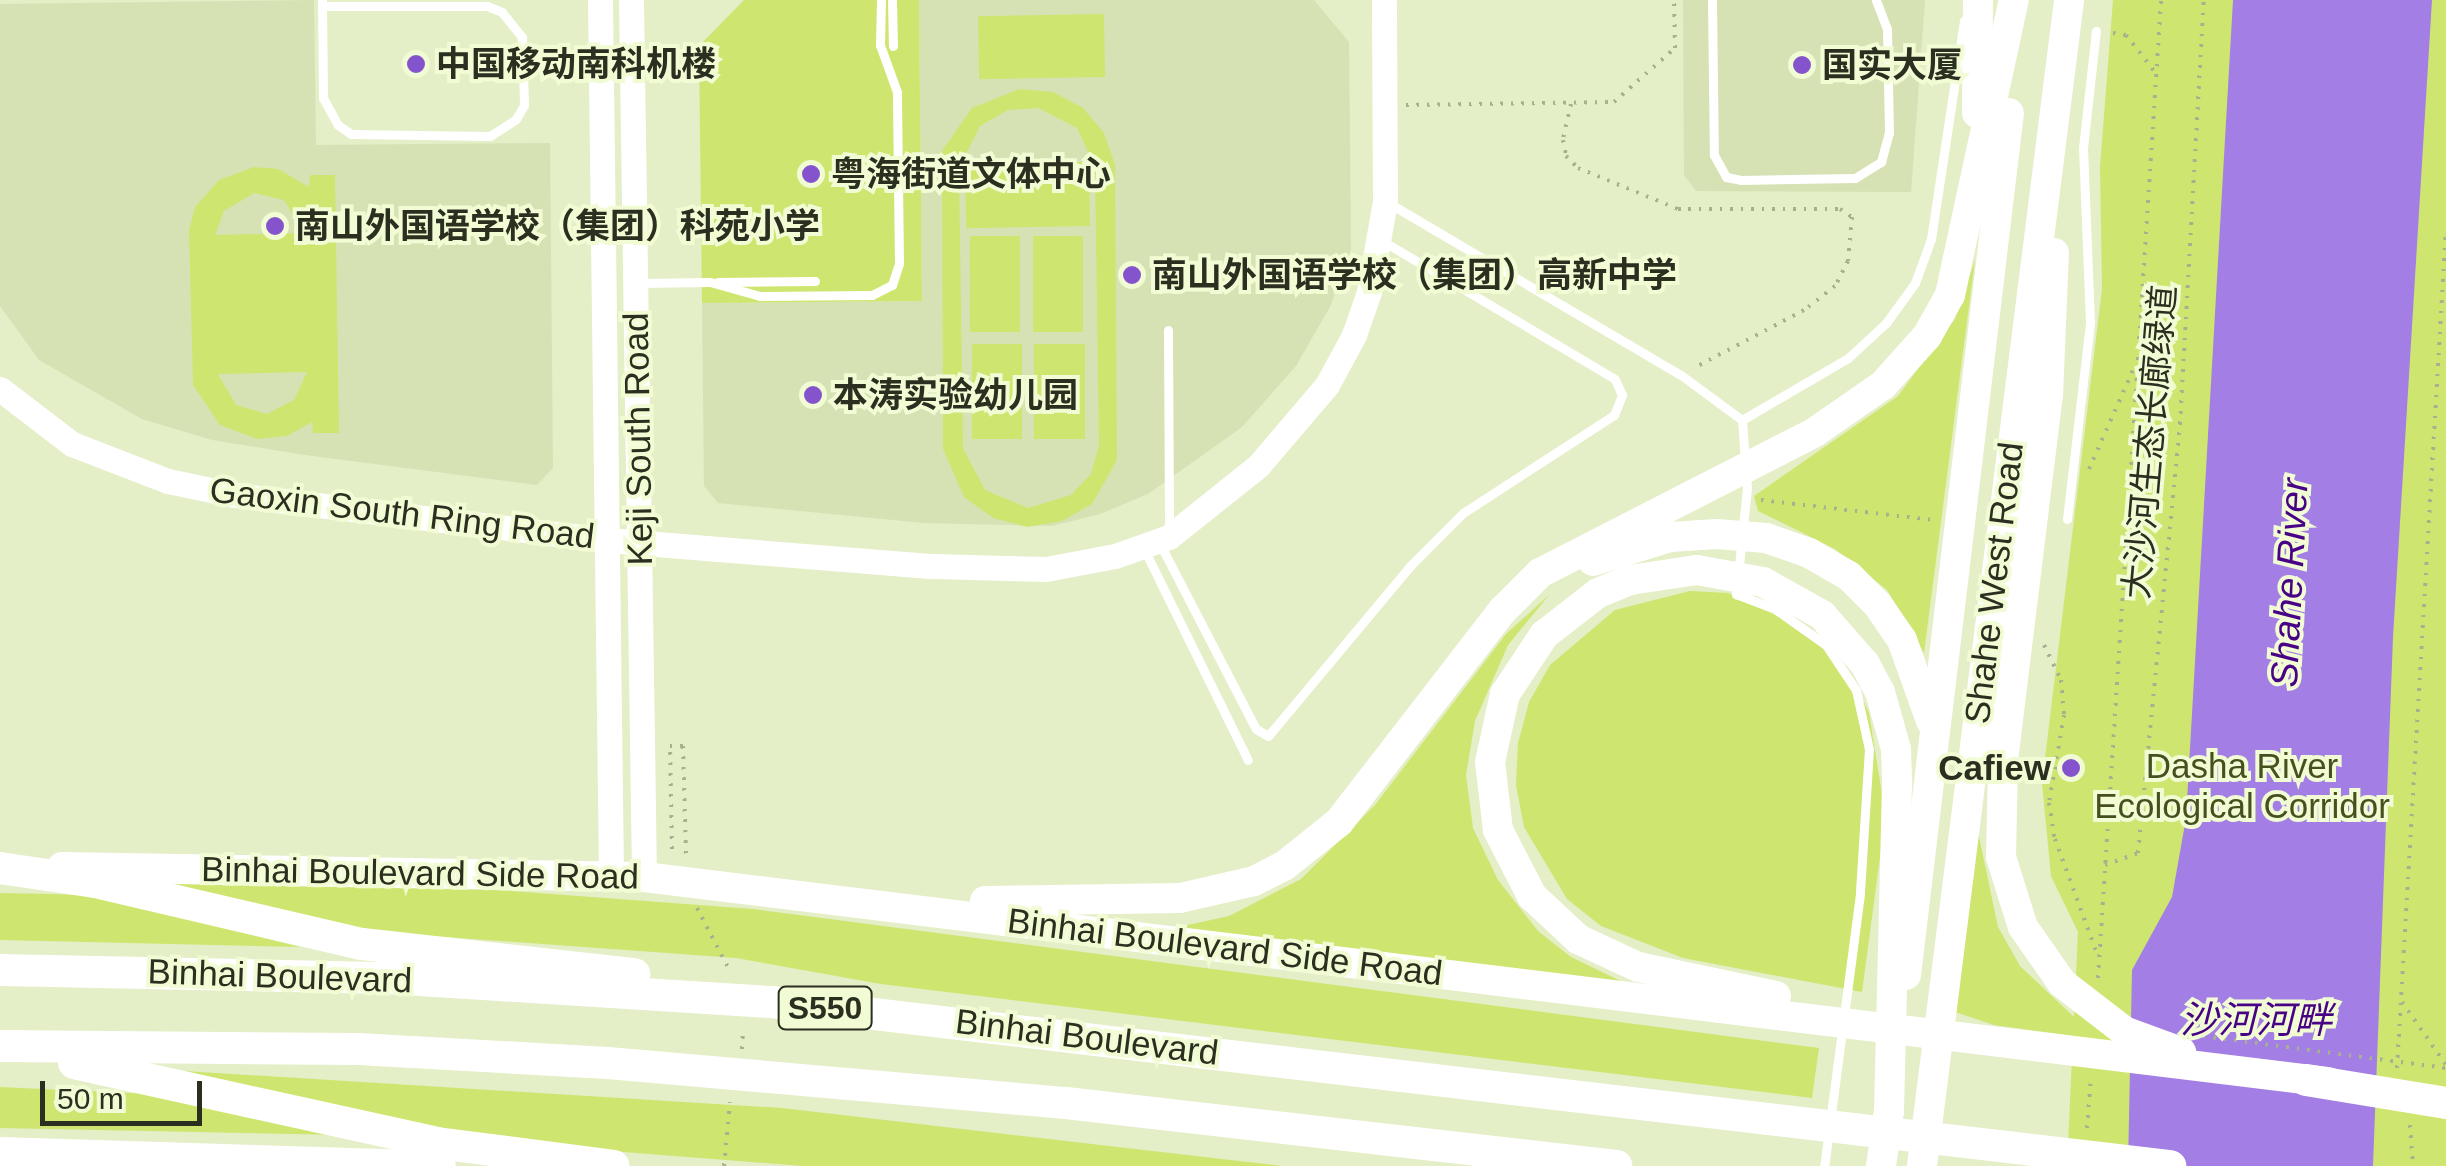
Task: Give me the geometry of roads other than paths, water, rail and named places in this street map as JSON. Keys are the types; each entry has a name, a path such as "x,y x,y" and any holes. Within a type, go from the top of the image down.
{"highway":[{"path":"0,867 95,882 362,944 606,968 771,1002"},
{"name":"Binhai Boulevard","path":"0,970 406,979 771,1002 2170,1166"},
{"path":"0,1050 151,1076 437,1143 614,1166"},
{"name":"Binhai Boulevard","path":"0,1050 358,1050 625,1064 1066,1103 1616,1166"},
{"path":"2306,1080 2446,1103"}],"main road":[{"path":"1968,230 1978,0"},
{"path":"847,898 1136,901 1254,881 1312,848 1339,822 1503,610 1540,573 1624,536 1815,432 1884,385 1927,336 1950,294 1968,230 2016,0"},
{"name":"Shahe West Road","path":"1882,1166 1969,468 2016,0"},
{"name":"Shahe West Road","path":"1922,1166 2069,0"},
{"path":"2057,106 2050,361 1999,828 2008,892 2023,926 2062,983 2124,1031 2167,1048 2306,1080"},
{"path":"1624,536 1717,534 1766,538 1809,552 1849,576 1878,605 1902,640 1924,692 1939,754 1944,973"},
{"path":"1889,1112 1896,749 1866,664 1834,626 1794,596 1762,582 1697,570 1663,572 1598,593 1544,635 1506,694 1494,733 1491,795 1511,862 1532,896 1578,940 1608,956 1705,983 2024,1046"},
{"name":"Binhai Boulevard Side Road","path":"0,867 644,877 847,898 2446,1095"},
{"path":"0,1152 120,1160 441,1166"}],"street":[{"name":"Keji South Road","path":"600,0 611,875"},
{"name":"Keji South Road","path":"631,0 644,877"},
{"name":"Gaoxin South Ring Road","path":"0,389 72,444 168,481 234,495 607,540 1001,569 1087,564 1157,542 1258,466 1328,385 1354,335 1380,239 1386,105 1384,0"}],"lane":[{"path":"710,282 749,296 872,295 896,279 897,92 879,36 881,0"},
{"path":"892,0 893,46"},
{"path":"1712,0 1714,155 1726,177 1741,180 1855,178 1881,162 1890,133 1888,29 1876,0"},
{"path":"1742,420 1848,358 1886,323 1915,283 1936,209 1967,0"},
{"path":"322,3 488,6 502,12 522,37 524,105 504,130 490,136 351,134 338,125 323,98 322,3"},
{"path":"2067,519 2090,322 2083,148 2096,30"},
{"path":"1384,201 1681,375 1742,420"},
{"path":"1157,542 1256,729 1268,736 1411,565 1463,512 1614,415 1622,395 1614,379 1380,239"},
{"path":"636,284 815,282"},
{"path":"1168,330 1157,542 1248,760"},
{"path":"1742,420 1746,498 1736,594 1775,609 1826,645 1856,690 1869,750 1860,894 1824,1166"}],"water":[{"name":"沙河河畔","path":"2233,0 2432,0 2393,637 2373,1166 2128,1166 2132,970 2172,897 2186,818"}],"place":[{"name":"中国移动南科机楼","path":"416,64"},
{"name":"国实大厦","path":"1802,65"},
{"name":"粤海街道文体中心","path":"811,174"},
{"name":"南山外国语学校（集团）科苑小学","path":"275,226"},
{"name":"南山外国语学校（集团）高新中学","path":"1132,275"},
{"name":"本涛实验幼儿园","path":"813,395"},
{"name":"Cafiew","path":"2071,768"}],"water label":[{"name":"Shahe River","path":"2290,583"}],"park label":[{"name":"Dasha River Ecological Corridor","path":"2242,786"}]}
